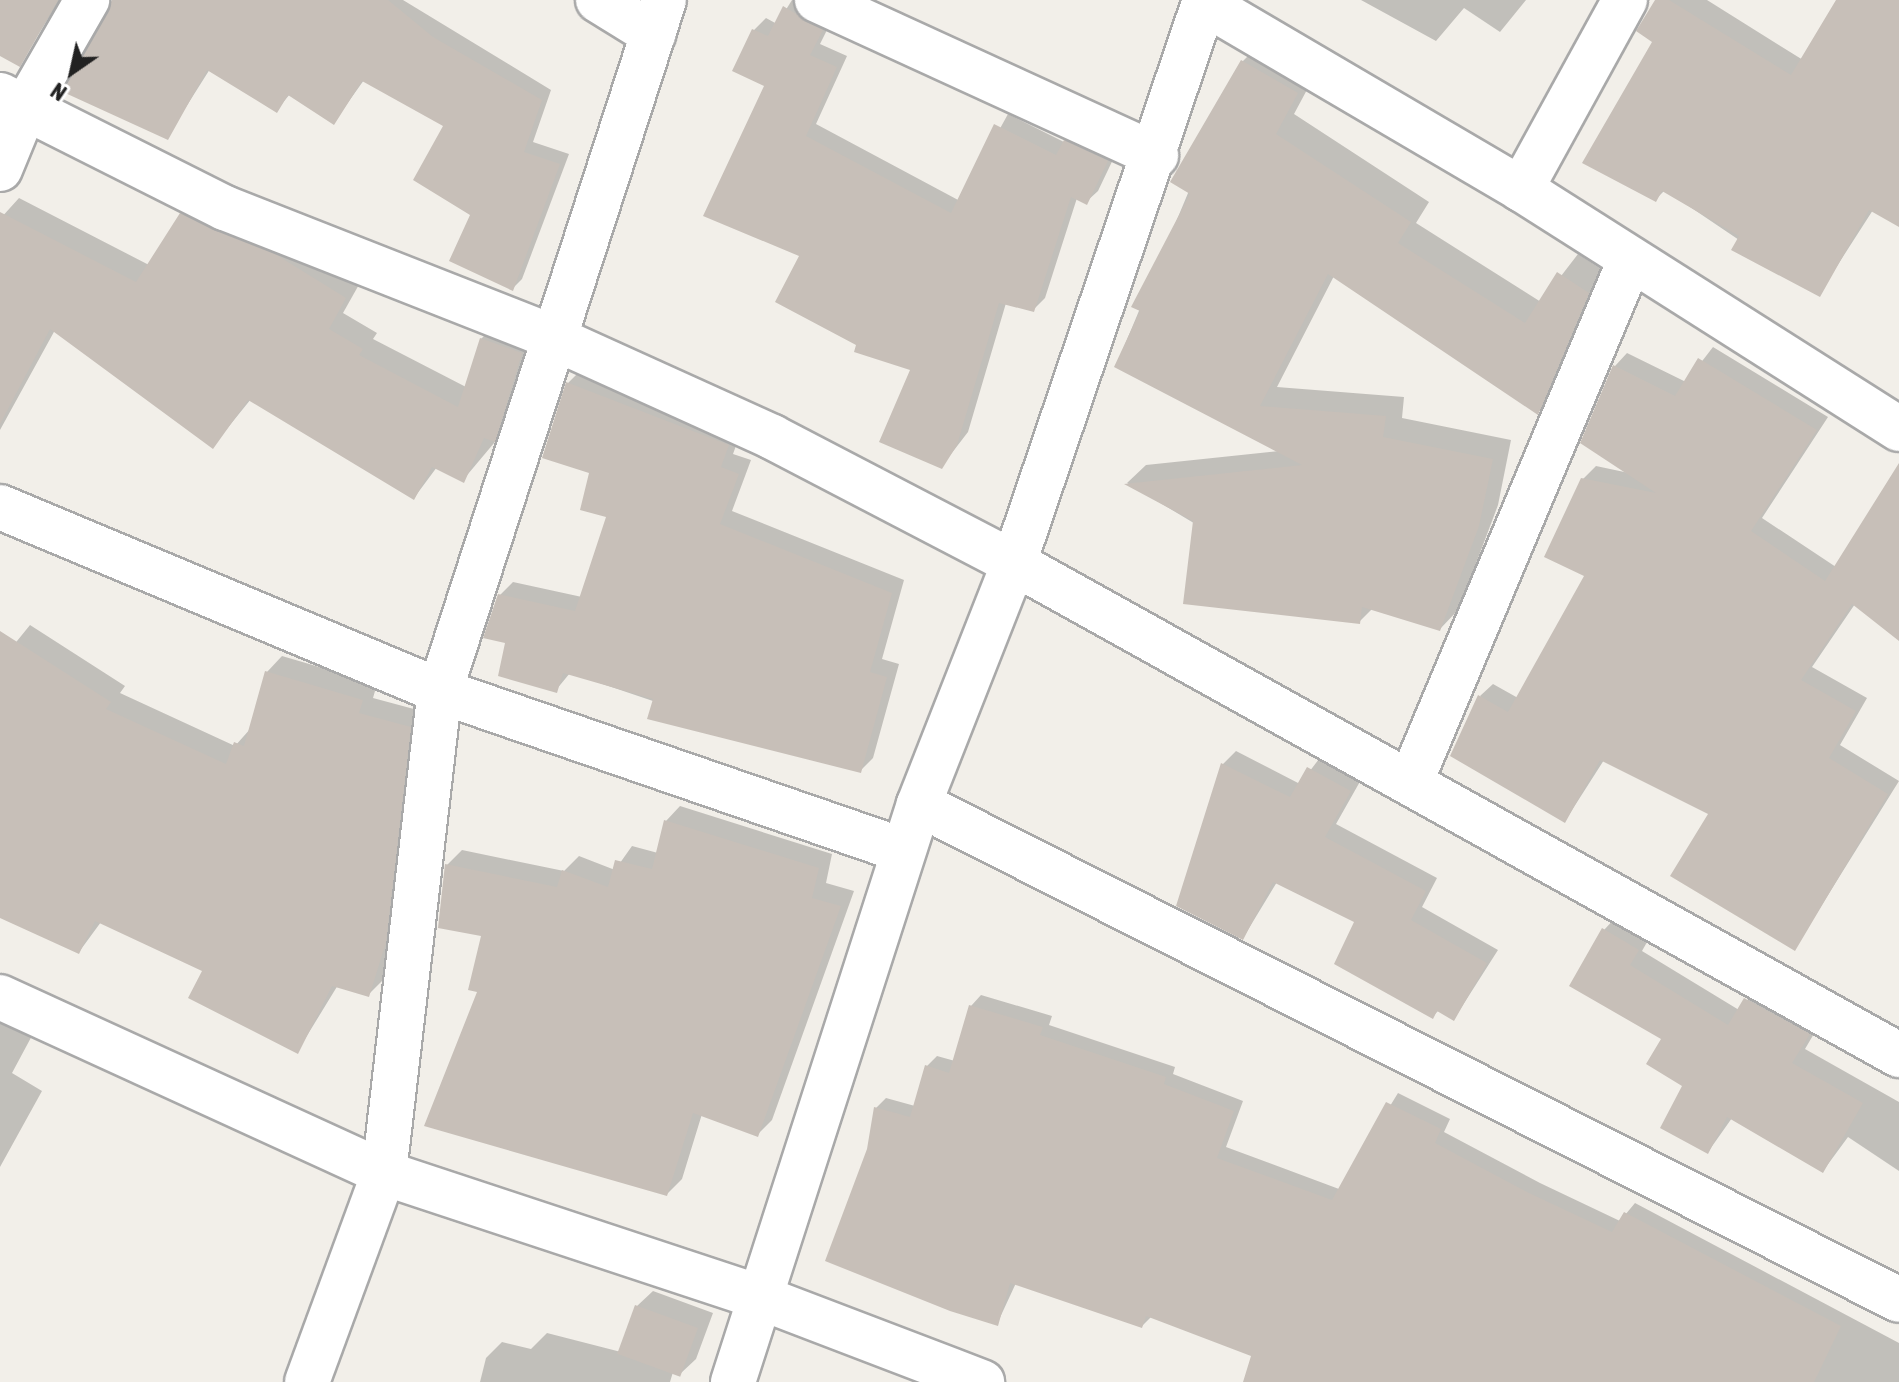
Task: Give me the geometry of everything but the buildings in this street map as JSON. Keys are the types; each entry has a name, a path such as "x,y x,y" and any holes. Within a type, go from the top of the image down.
{"street":[{"path":"0,169 12,101 87,0"},
{"path":"307,1382 384,1173 440,691 658,17 598,0"},
{"path":"817,0 1156,155"},
{"path":"1521,189 1625,0"},
{"path":"733,1382 903,850 1014,563 1156,155 1204,2 1521,189 1899,429"},
{"path":"12,101 225,208 552,337 772,437 1014,563 1899,1055"},
{"path":"1411,781 1630,260"},
{"path":"0,507 440,691 903,850"},
{"path":"919,804 1899,1300"},
{"path":"0,997 384,1173 759,1297 982,1382"}]}
